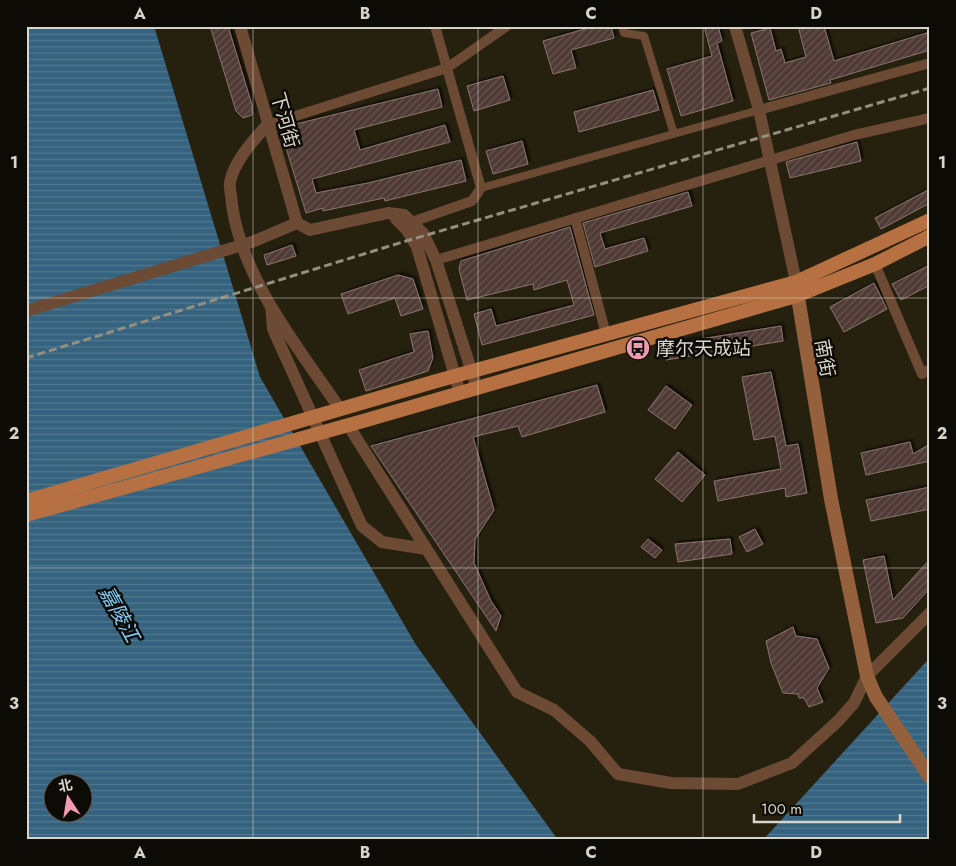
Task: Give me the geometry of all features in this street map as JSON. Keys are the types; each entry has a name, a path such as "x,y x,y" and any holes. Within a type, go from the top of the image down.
{"main road":[{"path":"26,501 322,414 606,334 796,289 930,220"},
{"path":"26,515 477,388 875,264 930,236"},
{"name":"南街","path":"796,289 831,499 867,676 876,697 930,777"}],"street":[{"name":"下河街","path":"240,26 267,125 297,223"},
{"path":"435,26 481,188"},
{"path":"340,409 271,306 244,250 235,227 230,184 240,157 267,125 447,68 508,26"},
{"path":"622,26 624,33 644,36 674,134"},
{"name":"南街","path":"735,26 760,110 796,289"},
{"path":"407,223 472,201 481,188 930,63"},
{"path":"436,260 854,135 930,118"},
{"path":"26,311 252,242 297,223 310,230 388,213 404,215 417,247 460,393"},
{"path":"575,218 606,334"},
{"path":"407,223 423,233 436,260 477,388"},
{"path":"875,264 922,374 930,370"},
{"path":"271,306 273,329 357,519 368,532 382,542 426,549"},
{"path":"348,425 517,692 554,710 590,741 618,774 671,783 738,784 792,763 838,721 854,703 867,676 930,613"}],"water":[{"name":"嘉陵江","path":"26,26 154,26 260,377 416,645 558,840 26,840"},
{"path":"930,658 930,840 763,840 925,663"}],"building":[{"path":"210,26 228,26 252,105 252,115 243,118 236,111"},
{"path":"595,26 611,26 614,38 571,50 576,68 553,74 543,41"},
{"path":"704,26 718,26 722,41 717,43 733,101 681,116 667,69 712,56"},
{"path":"798,26 824,26 834,61 930,32 930,50 830,80 831,83 769,100 751,33 770,28 776,51 781,49 785,63 806,57"},
{"path":"503,76 510,100 474,111 467,86"},
{"path":"438,89 442,107 354,130 360,150 445,125 450,142 312,179 316,193 368,183 461,160 466,181 385,201 384,198 323,211 323,208 306,213 280,128"},
{"path":"653,90 659,110 579,132 574,112"},
{"path":"522,141 528,164 493,174 486,151"},
{"path":"857,142 861,161 790,178 786,162"},
{"path":"930,189 930,203 881,229 875,218"},
{"path":"688,192 692,206 600,233 605,249 644,238 648,251 595,267 583,223"},
{"path":"570,227 594,315 482,345 474,314 491,309 496,326 574,305 567,280 534,290 533,284 467,300 459,269 461,261"},
{"path":"292,245 296,256 267,265 264,255"},
{"path":"930,265 930,285 901,300 892,284"},
{"path":"398,275 413,279 423,309 401,316 395,298 348,314 341,294"},
{"path":"874,283 887,309 844,332 830,307"},
{"path":"781,326 783,341 666,360 664,345"},
{"path":"428,331 433,358 428,371 366,391 359,370 414,352 410,334"},
{"path":"771,372 786,446 798,444 807,493 786,497 785,488 718,501 714,481 781,469 775,436 754,440 742,377"},
{"path":"597,385 605,412 522,437 518,426 473,437 494,510 475,539 474,563 491,601 501,616 496,631 371,446"},
{"path":"666,386 692,405 675,429 648,410"},
{"path":"910,442 913,454 930,444 930,461 866,475 861,453"},
{"path":"678,452 705,475 682,502 655,479"},
{"path":"930,487 930,509 871,521 866,500"},
{"path":"755,529 763,544 747,552 739,537"},
{"path":"648,539 662,550 655,558 641,547"},
{"path":"730,539 732,554 678,562 675,544"},
{"path":"884,556 893,600 930,559 930,588 903,618 876,623 863,560"},
{"path":"793,627 796,636 817,639 829,668 817,688 823,702 809,707 804,698 799,698 798,694 783,693 771,663 766,641"}],"railway":[{"path":"26,358 406,241 930,88"}],"place":[{"name":"摩尔天成站","path":"638,348"}]}
